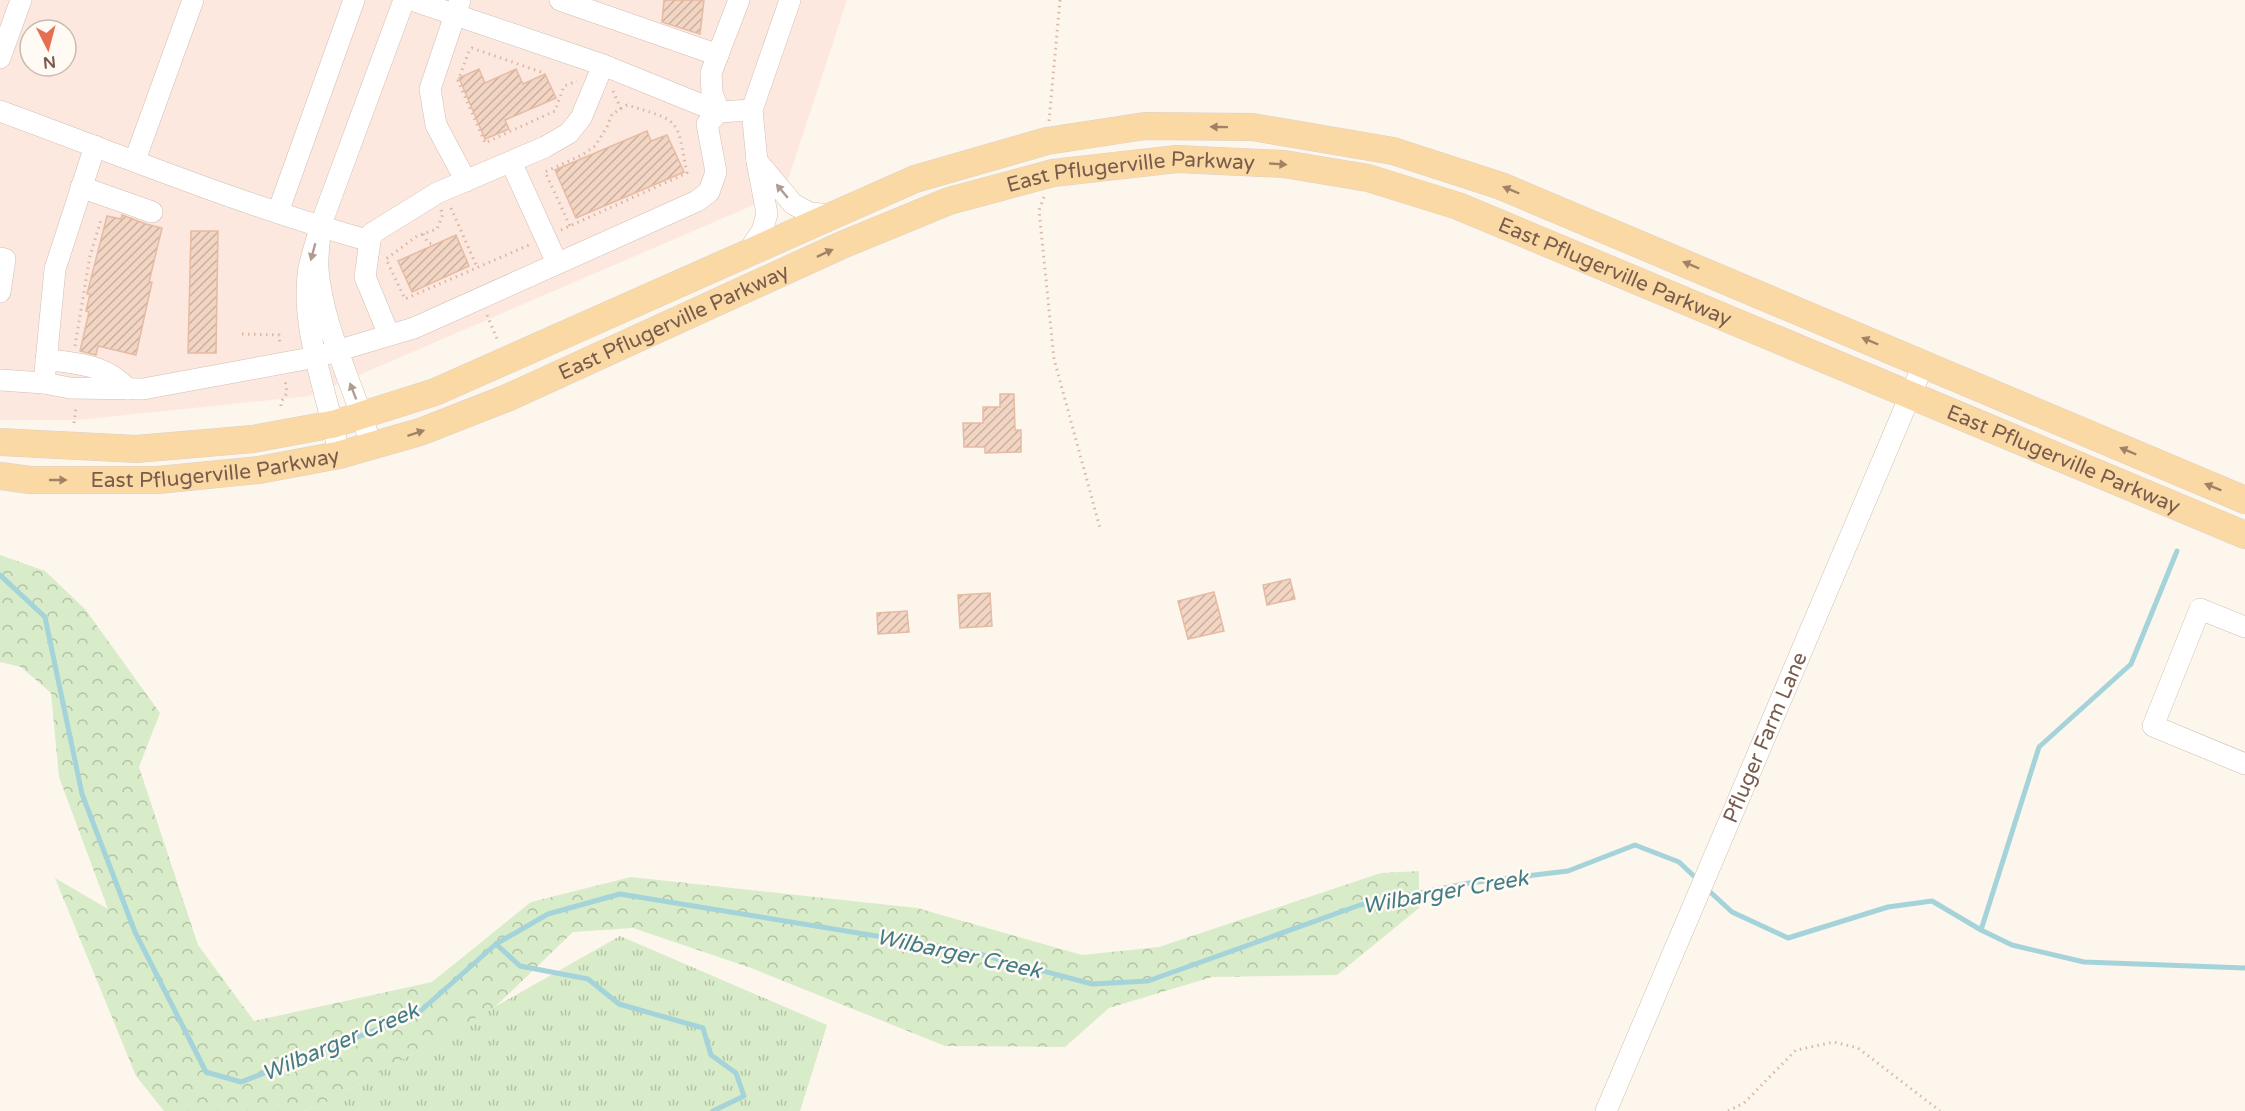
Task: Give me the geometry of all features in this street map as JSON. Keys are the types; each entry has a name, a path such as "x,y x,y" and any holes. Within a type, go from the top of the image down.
{"main road":[{"name":"East Pflugerville Parkway","path":"0,442 136,448 253,439 334,424 435,392 915,179 1047,141 1145,126 1252,127 1393,151 1501,186 2245,500"},
{"name":"East Pflugerville Parkway","path":"0,476 30,480 158,480 259,470 339,455 420,432 507,398 842,245 949,201 1053,174 1178,159 1284,164 1368,178 1479,214 2245,535"}],"street":[{"path":"0,58 21,0"},
{"path":"135,160 193,0"},
{"path":"278,212 354,0"},
{"path":"339,455 308,314 309,269 320,227 404,0"},
{"path":"412,0 458,8 719,112 752,110"},
{"path":"719,112 712,93 711,73 739,0"},
{"path":"748,252 762,231 767,214 757,161 752,110 790,0"},
{"path":"563,1 718,55"},
{"path":"458,8 430,89 436,126 466,181"},
{"path":"389,335 365,277 371,234 437,193 545,147 569,133 581,118 603,65"},
{"path":"0,111 233,198 370,241"},
{"path":"0,380 44,383 70,388 143,389 316,357 414,328 697,201 709,192 716,172 707,124 719,112"},
{"path":"1047,141 1053,174"},
{"path":"44,383 55,269 95,146"},
{"path":"757,161 793,204 810,213 832,215"},
{"path":"511,162 557,264"},
{"path":"81,187 152,212"},
{"path":"320,227 318,268 326,311 371,446"},
{"path":"0,292 2,259"},
{"path":"46,358 98,368 115,376 128,389"},
{"name":"Pfluger Farm Lane","path":"1606,1111 1924,363"},
{"path":"2245,627 2200,609 2153,726 2245,764"}],"path":[{"path":"1047,141 1060,0"},
{"path":"541,72 472,48 469,51 458,81 485,143 555,111 564,86 581,80"},
{"path":"610,87 621,109"},
{"path":"557,232 687,173 679,130 673,121 627,105 612,114 595,146 582,155 545,172 570,226"},
{"path":"1053,174 1039,210 1054,358 1100,528"},
{"path":"448,202 477,267"},
{"path":"439,207 443,214 437,229 417,236 386,259 405,299 534,243"},
{"path":"73,354 90,256 101,220"},
{"path":"423,234 428,243 432,244"},
{"path":"468,271 471,278"},
{"path":"485,311 497,339"},
{"path":"242,334 279,335 280,350"},
{"path":"281,406 287,393 285,378"},
{"path":"74,423 77,399"},
{"path":"1728,1111 1744,1103 1796,1050 1834,1042 1858,1048 1940,1111"}],"shaded area":[{"path":"0,0 847,0 784,192 310,396 78,420 0,420"}],"green space":[{"path":"0,555 45,571 85,609 160,713 139,767 198,945 254,1021 432,982 531,902 631,877 917,908 1082,955 1159,947 1381,873 1419,871 1419,908 1337,975 1212,977 1109,1008 1065,1047 945,1046 751,968 633,928 573,932 495,1007 318,1107 304,1111 164,1111 136,1076 55,878 108,909 59,777 51,693 21,667 0,662"},
{"path":"620,936 827,1025 800,1111 304,1111 318,1107"}],"building":[{"path":"664,0 704,0 700,34 662,22"},
{"path":"479,69 485,83 516,69 523,84 545,74 556,98 505,120 509,129 485,139 459,78"},
{"path":"647,131 651,141 667,135 684,172 576,218 555,170"},
{"path":"122,215 162,228 149,282 152,282 136,355 98,346 96,355 80,351 89,312 86,311 90,294 87,294 107,216 121,219"},
{"path":"191,231 218,231 216,353 188,353"},
{"path":"456,235 469,266 412,292 398,261"},
{"path":"1000,394 1014,394 1015,430 1021,430 1021,452 985,453 985,447 964,447 963,423 983,423 983,407 1000,407"},
{"path":"1290,579 1295,599 1267,605 1263,585"},
{"path":"1214,592 1224,631 1188,639 1178,601"},
{"path":"990,593 992,626 960,628 958,595"},
{"path":"907,611 909,632 878,634 877,613"}],"waterway":[{"path":"1981,930 2039,747 2131,664 2177,551"},
{"name":"Wilbarger Creek","path":"0,575 45,617 82,794 135,932 206,1072 241,1082 417,1014 496,944 548,914 620,894 968,951 1092,984 1148,981 1360,905 1469,883 1568,871 1635,845 1679,862 1698,880"},
{"name":"Wilbarger Creek","path":"1707,889 1732,912 1788,938 1888,907 1932,901 2012,945 2084,962 2245,968"},
{"path":"496,944 520,966 588,979 619,1004 703,1028 711,1055 736,1073 744,1096 713,1111"}]}
